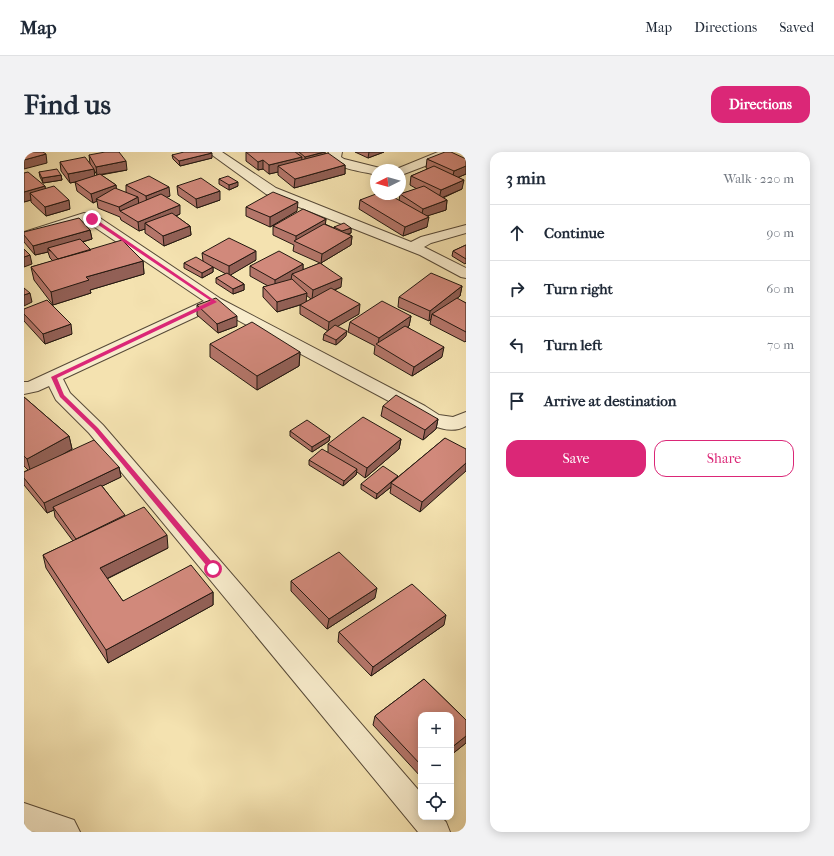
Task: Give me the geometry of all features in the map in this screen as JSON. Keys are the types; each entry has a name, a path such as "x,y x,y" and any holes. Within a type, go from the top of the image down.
{"street":[{"path":"214,152 271,191 398,243 413,246 444,261 466,274"},
{"path":"336,152 334,154 335,158 340,162 370,170"},
{"path":"406,168 439,153 454,160"},
{"path":"24,237 84,217 92,219 215,302 419,410 434,420 455,424 466,418"},
{"path":"413,246 426,240 466,229"},
{"path":"24,388 53,377 215,302"},
{"path":"53,377 62,396 96,429 418,810"},
{"path":"24,817 64,830 66,832"},
{"path":"426,820 436,832"}],"building":[{"path":"24,152 43,152 46,154 24,160"},
{"path":"105,152 119,152 126,161 96,167 89,155"},
{"path":"184,152 212,153 179,161 172,155"},
{"path":"246,152 295,152 302,157 269,165 263,160 258,162"},
{"path":"299,152 324,152 305,157"},
{"path":"445,152 451,152 466,159 466,166 454,171 427,159"},
{"path":"328,153 345,165 295,179 278,166"},
{"path":"85,157 94,169 68,174 60,162"},
{"path":"434,166 464,180 441,190 411,176"},
{"path":"57,169 61,175 42,178 39,172"},
{"path":"28,172 45,186 24,192 24,173"},
{"path":"100,174 116,185 91,194 75,182"},
{"path":"149,176 169,187 146,196 126,185"},
{"path":"228,176 238,182 229,185 219,179"},
{"path":"201,178 220,191 196,199 177,186"},
{"path":"54,186 69,200 45,207 30,193"},
{"path":"424,186 447,200 423,209 406,198 406,192"},
{"path":"115,188 138,197 119,207 96,199"},
{"path":"273,192 298,202 270,217 246,207"},
{"path":"161,194 180,205 138,222 120,211"},
{"path":"370,196 370,200 399,200 429,217 405,227 360,200"},
{"path":"303,209 326,219 296,236 273,226"},
{"path":"172,213 190,226 163,236 145,223"},
{"path":"79,218 90,230 33,246 24,235 24,232"},
{"path":"344,223 351,228 342,231 334,227"},
{"path":"324,224 352,236 322,254 294,241"},
{"path":"229,238 256,251 229,266 202,253"},
{"path":"80,239 91,250 58,259 48,248"},
{"path":"122,240 143,261 86,277 89,280 51,292 31,267"},
{"path":"466,245 466,259 453,251"},
{"path":"24,249 30,255 24,257"},
{"path":"279,251 303,264 275,280 250,266"},
{"path":"196,257 213,267 202,273 184,263"},
{"path":"320,263 342,278 313,290 292,274"},
{"path":"227,273 244,284 233,289 216,278"},
{"path":"431,273 462,286 430,311 399,297"},
{"path":"292,279 307,293 277,302 263,287"},
{"path":"24,288 30,293 24,295"},
{"path":"331,288 360,304 329,322 300,305"},
{"path":"216,298 237,316 217,324 197,305"},
{"path":"457,298 466,303 466,332 432,314"},
{"path":"47,300 71,324 43,334 24,314 24,309"},
{"path":"382,301 411,316 379,338 350,322"},
{"path":"252,322 300,352 257,376 210,344"},
{"path":"335,325 347,331 336,340 324,334"},
{"path":"405,326 444,347 414,367 376,344"},
{"path":"396,395 438,419 425,430 383,406"},
{"path":"24,397 69,436 27,459 24,456"},
{"path":"363,417 401,439 367,468 328,444"},
{"path":"307,420 330,436 312,447 290,431"},
{"path":"445,438 466,449 466,463 422,502 391,483"},
{"path":"94,440 119,467 44,503 24,478 24,472"},
{"path":"322,449 357,469 344,481 309,460"},
{"path":"383,466 398,476 377,494 361,484"},
{"path":"101,485 125,515 76,539 53,507"},
{"path":"144,507 167,535 100,568 123,601 191,565 213,592 106,650 43,555"},
{"path":"339,552 377,588 329,619 291,581"},
{"path":"412,584 446,615 373,667 339,632"},
{"path":"424,679 466,720 466,736 454,746 454,712 418,712 418,762 375,716"}],"route":[{"path":"92,219 215,302 53,377 62,396 96,429 213,569"}]}
